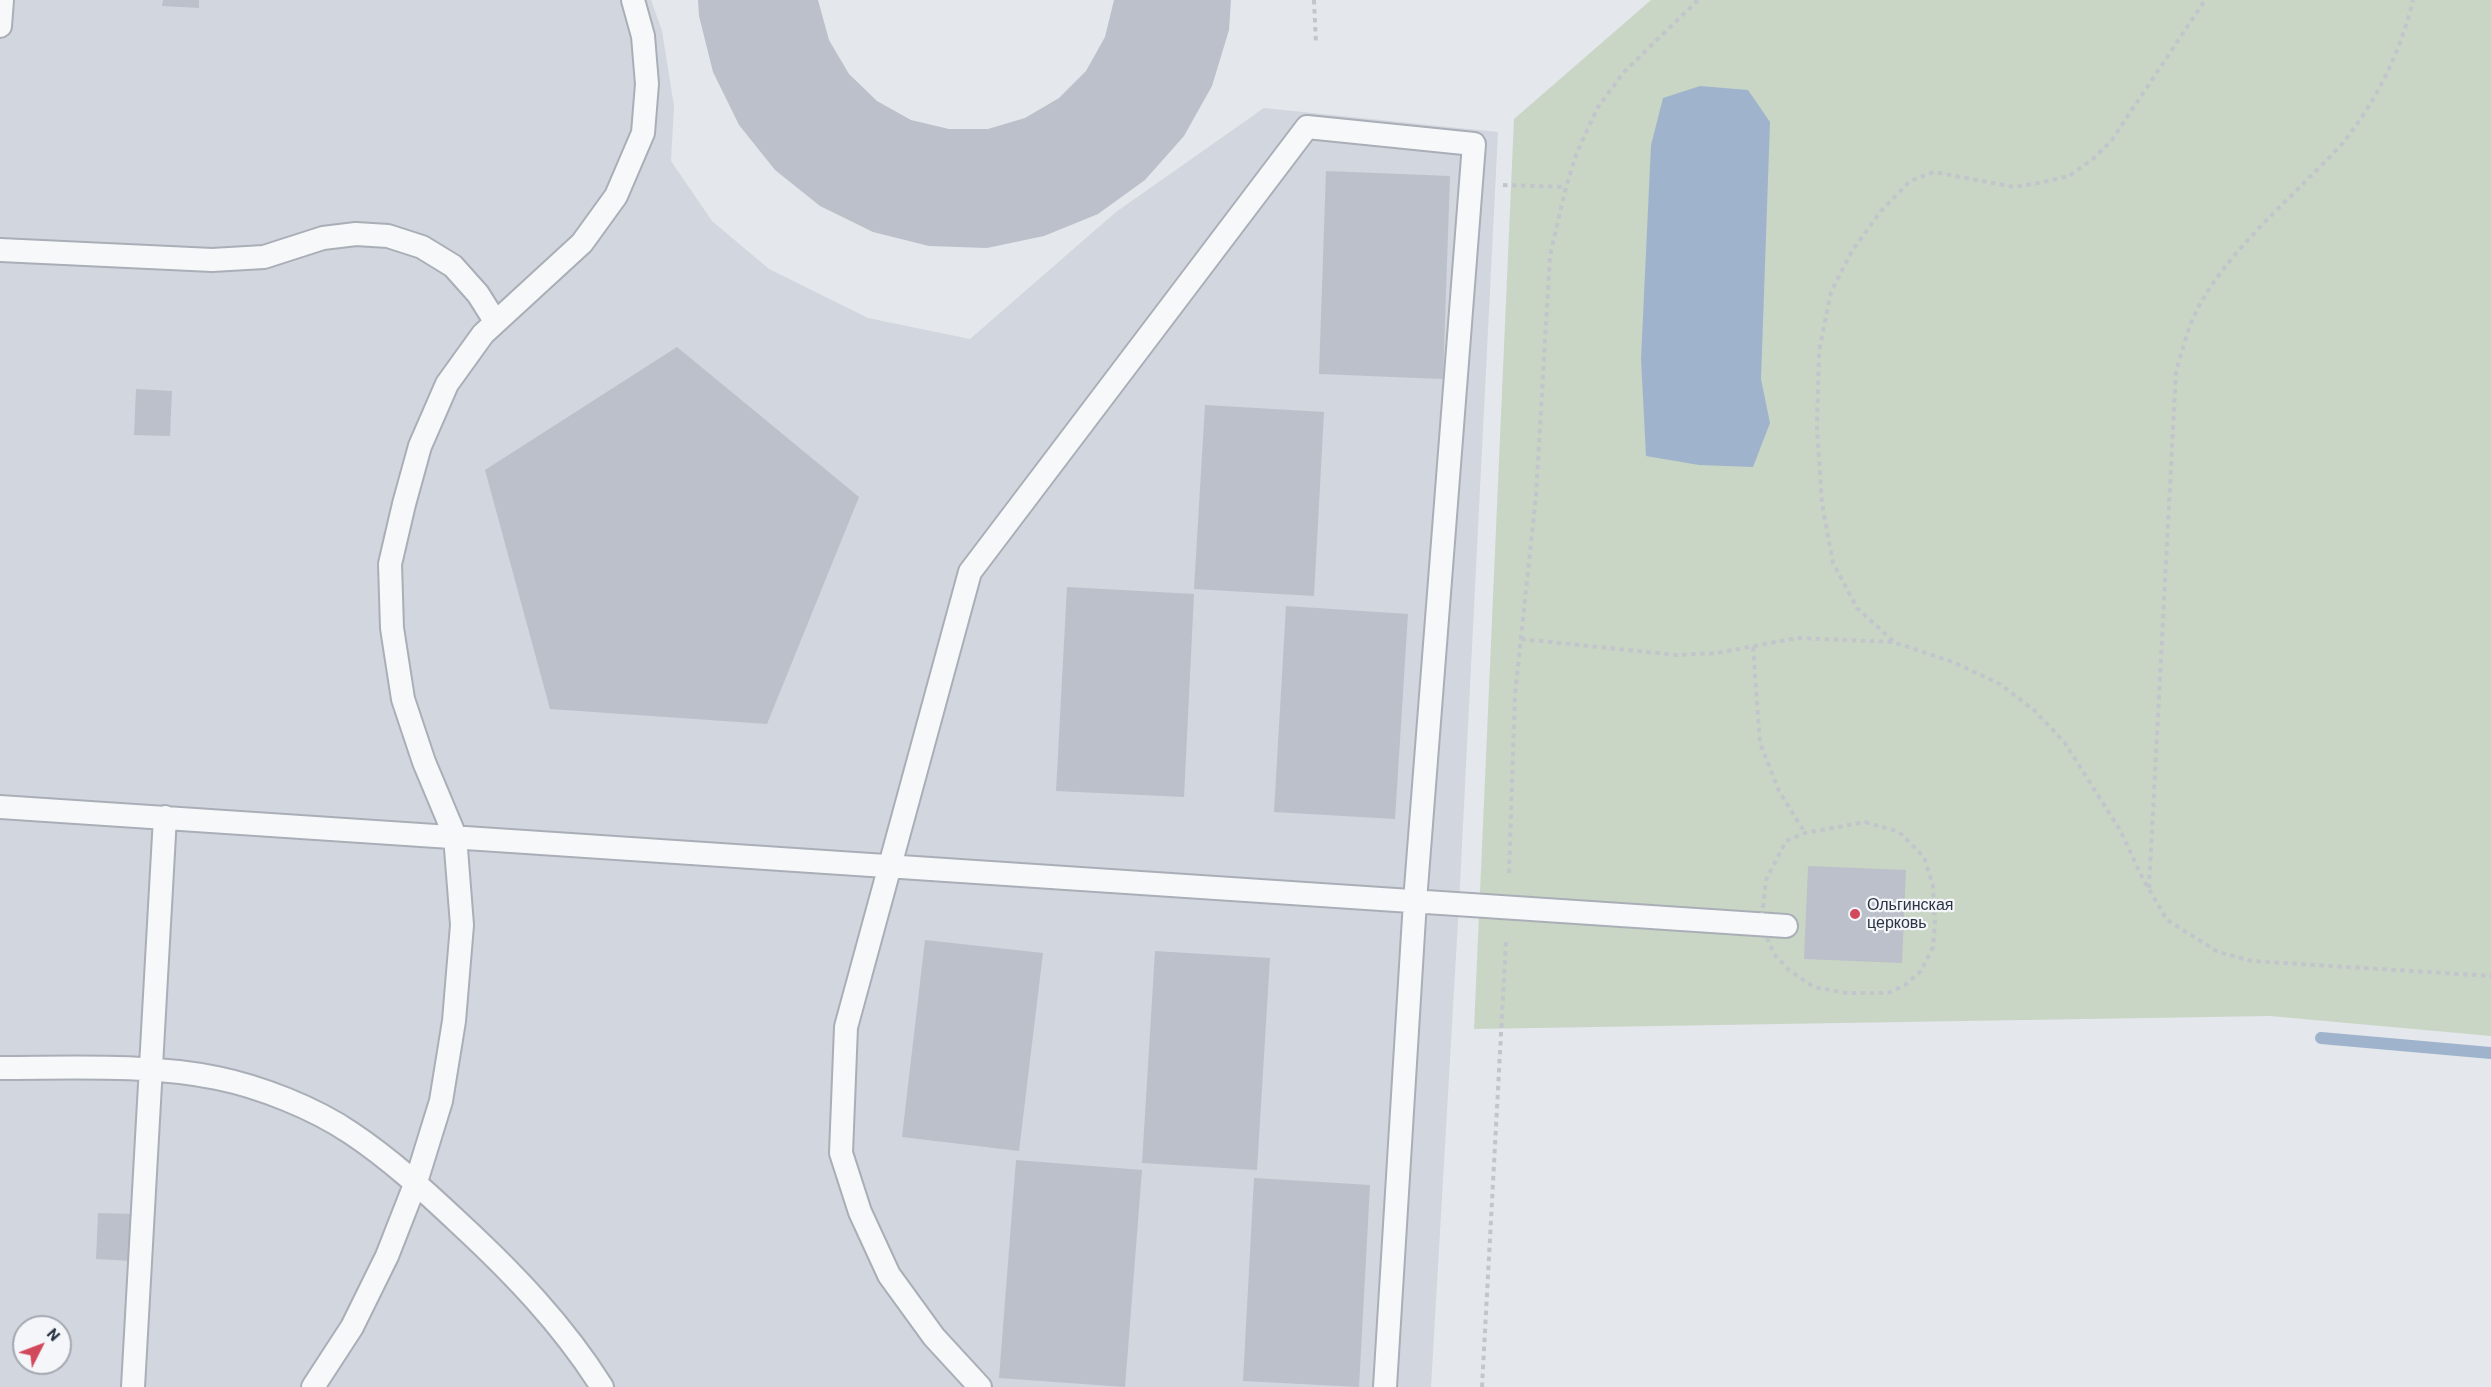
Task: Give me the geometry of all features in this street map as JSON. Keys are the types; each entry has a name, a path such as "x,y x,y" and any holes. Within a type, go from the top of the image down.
{"lane":[{"path":"0,26 2,0"},
{"path":"313,1387 352,1328 387,1256 416,1182 441,1101 454,1021 462,926 455,836 424,762 403,699 392,628 390,564 420,446 447,384 495,321 582,243 616,196 643,133 647,94 643,36 633,0"},
{"path":"980,1387 934,1337 889,1275 860,1212 841,1153 846,1027 970,572 1307,127 1474,144 1415,901 1384,1387"},
{"path":"0,250 212,260 264,257 323,238 356,234 388,236 422,247 453,266 478,294 495,321"},
{"path":"0,807 1786,926"},
{"path":"133,1387 165,817"},
{"path":"0,1068 151,1068 219,1079 286,1099 350,1132 416,1182 494,1255 543,1307 602,1387"}],"path":[{"path":"1314,0 1316,44"},
{"path":"1482,1387 1508,907 1515,694 1536,496 1550,256 1566,187 1577,152 1598,107 1624,72 1698,0"},
{"path":"1893,642 1857,608 1833,563 1822,504 1816,428 1819,351 1831,292 1852,251 1881,211 1910,181 1934,172 2014,187 2069,176 2094,158 2112,140 2205,0"},
{"path":"2149,889 2176,371 2198,308 2211,286 2268,218 2346,140 2371,103 2391,64 2407,23 2413,0"},
{"path":"1503,185 1566,187"},
{"path":"1521,639 1676,655 1717,653 1797,638 1893,642 1953,662 2000,684 2035,711 2065,743 2120,830 2167,920 2218,952 2252,961 2491,976"},
{"path":"1753,646 1760,743 1779,791 1805,833"},
{"path":"1866,822 1899,832 1924,857 1933,886 1935,924 1933,947 1921,971 1905,986 1888,993 1847,993 1814,987 1789,970 1774,954 1761,924 1766,880 1786,841 1805,833 1866,822"}],"shaded area":[{"path":"0,0 651,0 662,31 674,106 671,161 712,221 769,269 868,318 970,339 1116,212 1264,108 1498,132 1459,904 1431,1387 0,1387"}],"green space":[{"path":"1651,0 2491,0 2491,1036 2270,1016 1474,1029 1514,119"}],"water":[{"path":"1700,86 1748,90 1770,122 1761,379 1770,423 1753,467 1699,465 1646,456 1641,359 1651,145 1663,98"}],"building":[{"path":"163,0 199,0 199,8 162,6"},
{"path":"698,0 818,0 829,40 849,74 877,101 911,120 949,129 988,129 1025,118 1059,98 1086,71 1105,37 1114,0 1231,0 1229,30 1212,86 1184,136 1145,180 1098,214 1044,236 987,248 929,246 873,232 820,206 775,170 739,125 713,72 699,16"},
{"path":"1326,171 1450,176 1443,379 1319,374"},
{"path":"677,347 859,497 767,724 550,709 485,470"},
{"path":"136,389 172,391 170,436 134,435"},
{"path":"1205,405 1324,412 1314,596 1194,589"},
{"path":"1067,587 1194,594 1184,797 1056,791"},
{"path":"1286,606 1408,614 1395,819 1274,812"},
{"name":"Ольгинская церковь","path":"1808,866 1906,870 1902,963 1804,959"},
{"path":"925,940 1043,953 1019,1151 902,1137"},
{"path":"1155,951 1270,958 1257,1170 1142,1163"},
{"path":"1016,1160 1142,1170 1125,1387 999,1378"},
{"path":"1254,1178 1370,1185 1359,1387 1243,1381"},
{"path":"98,1213 134,1214 132,1261 96,1259"}],"waterway":[{"path":"2321,1038 2491,1053"}],"place":[{"name":"Ольгинская церковь","path":"1855,914"}]}
